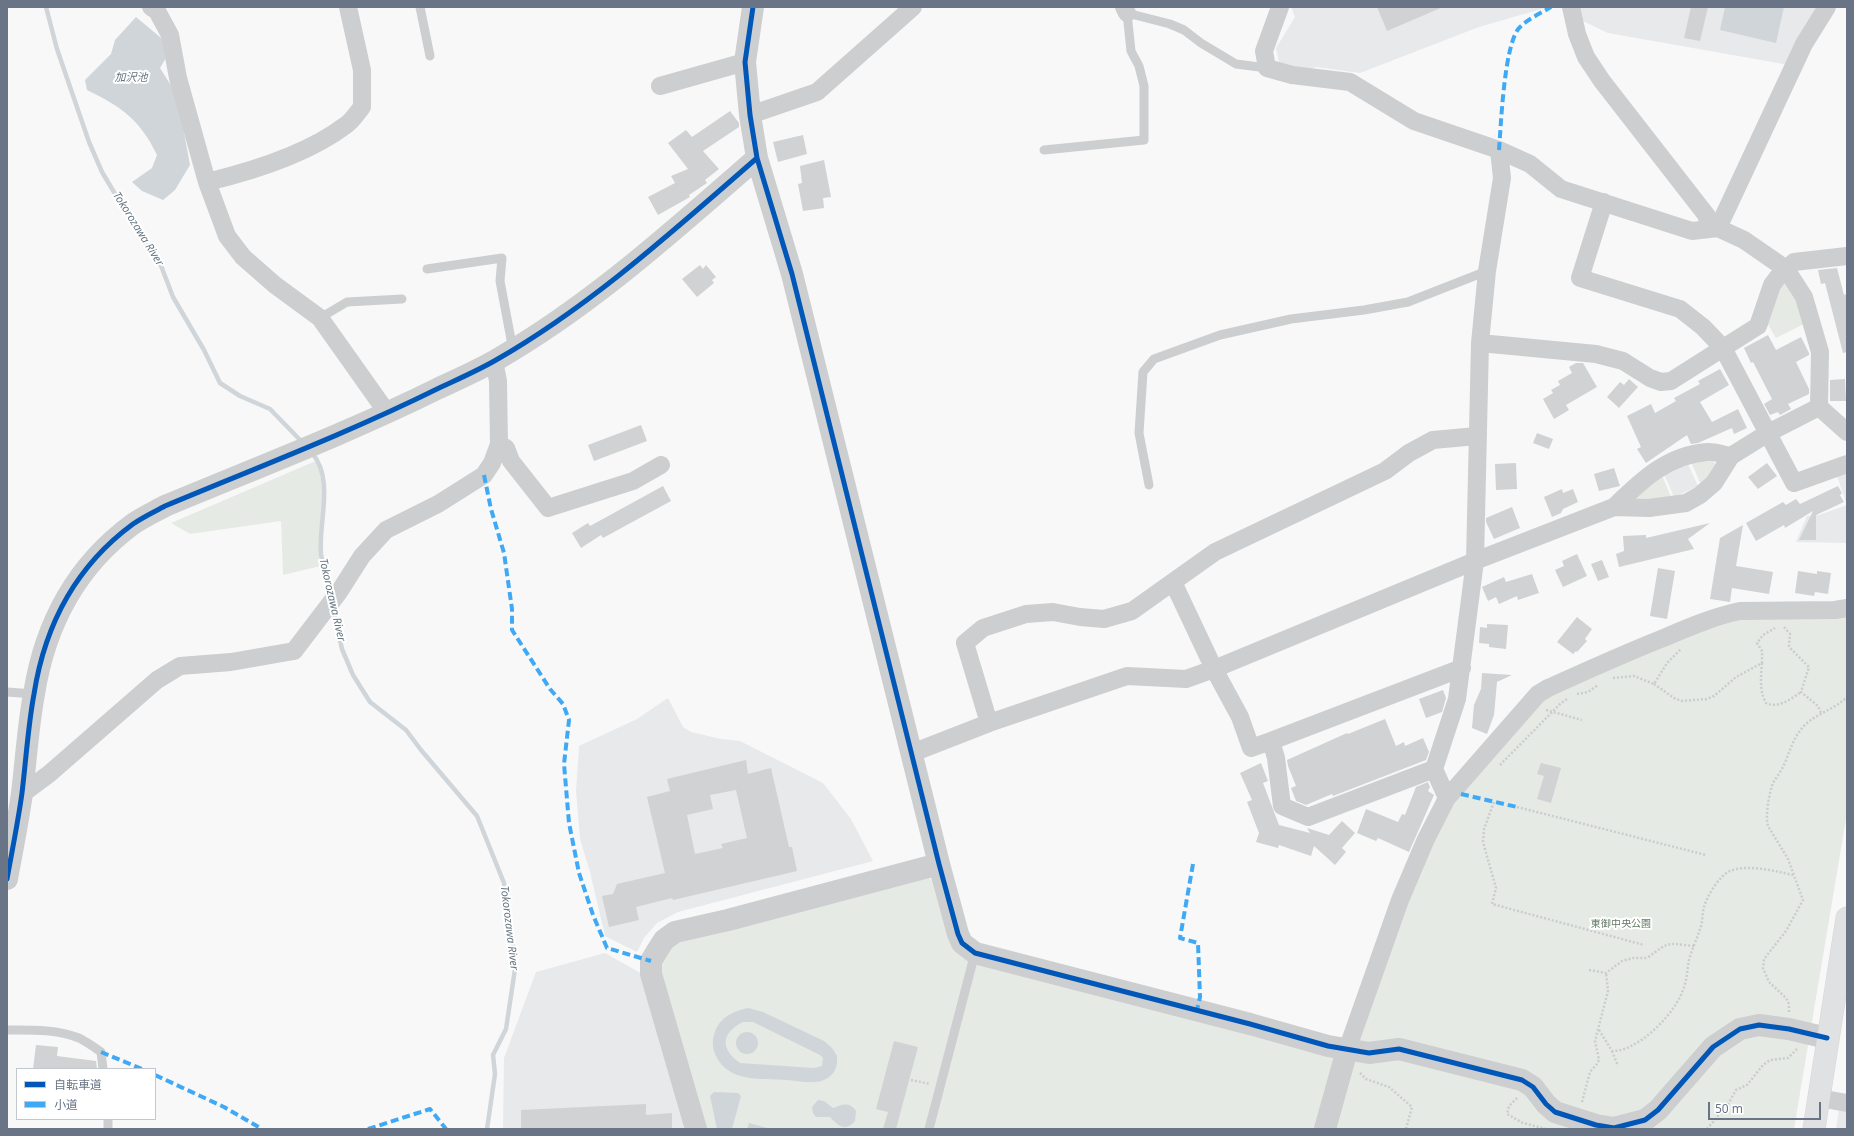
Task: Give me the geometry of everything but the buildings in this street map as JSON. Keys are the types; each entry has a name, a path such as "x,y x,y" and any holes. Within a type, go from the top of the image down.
{"main road":[{"path":"1814,1129 1827,1038 1847,918"}],"street":[{"path":"151,7 157,11 170,35 178,78 207,182 227,236 243,257 275,285 320,318 388,414"},
{"path":"207,182 254,170 317,143 347,125 362,107 362,70 348,7"},
{"path":"753,7 745,62 750,115 757,158 792,274 912,753 939,864 953,932 962,943 975,953 1347,1050 1370,1053 1398,1049 1522,1080 1533,1086 1546,1104 1555,1112 1596,1125 1614,1128 1645,1120 1658,1110 1713,1047 1740,1029 1759,1025 1796,1030 1827,1038"},
{"path":"750,115 817,92 913,7"},
{"path":"1280,7 1264,51 1267,68 1292,75 1350,82 1414,121 1499,150 1530,164 1561,189 1692,231 1713,228 1744,240 1786,269 1804,297 1820,352 1819,407 1847,432"},
{"path":"1571,7 1577,34 1586,58 1602,81 1707,216 1713,228"},
{"path":"1713,228 1804,44 1827,7"},
{"path":"660,86 745,62"},
{"path":"1447,798 1434,769 1457,699 1475,561 1480,343 1487,271 1502,178 1499,150"},
{"path":"7,879 22,794 34,694 43,654 56,616 67,595 96,557 115,538 135,523 165,506 388,414 513,350 552,325 606,285 661,241 757,158"},
{"path":"1604,202 1580,278 1680,309 1703,327 1722,348 1794,483 1847,464"},
{"path":"1480,343 1596,354 1623,361 1650,378 1661,382 1671,381 1758,326 1772,285 1794,262 1847,256"},
{"path":"22,794 49,774 157,680 180,666 231,662 294,651 339,592 362,556 386,530 438,504 484,475 492,463 499,444 498,381 494,361"},
{"path":"1614,507 1649,508 1686,503 1700,495 1714,483 1731,456 1768,433 1819,407"},
{"path":"989,723 965,643 982,628 1026,614 1053,612 1080,617 1104,619 1132,612 1215,552 1385,471 1409,453 1433,440 1477,436"},
{"path":"499,444 506,448 511,461 548,508 633,480 661,464"},
{"path":"912,753 989,723 1127,676 1186,678 1214,669 1475,561 1614,507 1647,476 1671,460 1707,451 1731,456"},
{"path":"1173,582 1214,669 1240,717 1251,748 1462,668"},
{"path":"1325,1129 1347,1050 1400,900 1426,839 1447,798 1538,694 1548,688 1694,625 1725,614 1740,611 1835,610 1847,608"},
{"path":"1271,741 1276,758 1282,806 1308,818 1434,769"},
{"path":"696,1129 650,974 651,961 664,940 675,932 728,920 939,864"},
{"path":"1819,1098 1847,1103"}],"lane":[{"path":"420,7 430,56"},
{"path":"1044,150 1144,140 1144,86 1139,66 1132,50 1126,10 1184,30 1201,43 1236,64 1267,68"},
{"path":"428,269 502,258 500,281 513,350"},
{"path":"1149,485 1139,433 1143,372 1154,359 1220,335 1277,322 1364,310 1408,302 1487,271"},
{"path":"320,318 347,302 402,299"},
{"path":"7,692 34,694"},
{"path":"929,1129 975,953"},
{"path":"7,1030 58,1032 80,1039 101,1052 103,1068"}],"path":[{"path":"1780,626 1785,627 1790,634 1789,646 1791,650 1809,667 1801,692 1778,704 1771,706 1766,703 1761,691 1760,673 1762,651 1757,643 1759,639 1774,628 1780,626"},
{"path":"1654,684 1667,663 1684,648"},
{"path":"1608,679 1634,676 1654,684 1681,701 1707,699 1714,696 1736,676 1762,663"},
{"path":"1574,695 1588,692 1601,682"},
{"path":"1801,692 1818,706 1821,713"},
{"path":"1789,1014 1789,1004 1786,998 1769,982 1763,968 1764,959 1773,945 1786,931 1803,900 1788,859 1766,821 1770,794 1773,783 1783,767 1798,732 1812,719 1837,705 1847,697"},
{"path":"1495,769 1561,703 1570,698"},
{"path":"1541,709 1582,720"},
{"path":"1494,802 1483,835 1483,842 1496,888 1492,904 1644,945"},
{"path":"1517,808 1706,855"},
{"path":"1612,1051 1621,1051 1631,1047 1652,1032 1674,1006 1683,991 1694,946 1701,927 1704,906 1709,895 1722,877 1729,871 1759,869 1793,875"},
{"path":"1590,970 1606,973 1622,961 1633,958 1647,958 1661,946 1670,943 1694,946"},
{"path":"1580,1107 1590,1072 1599,1060 1595,1041 1608,991 1606,973"},
{"path":"1599,1030 1612,1051 1618,1066"},
{"path":"1707,1129 1728,1104 1736,1090 1747,1085 1763,1065 1770,1060 1788,1058 1800,1047"},
{"path":"1360,1073 1366,1079 1389,1087 1412,1107 1406,1129"},
{"path":"911,1080 929,1084"},
{"path":"1520,1096 1512,1102 1507,1114 1523,1123 1546,1129"}],"shaded area":[{"path":"1291,7 1548,7 1479,27 1360,73 1316,67 1292,75 1280,66 1276,48 1295,17"},
{"path":"1564,7 1822,7 1789,65 1608,33 1568,14"},
{"path":"1687,462 1698,486 1674,497 1663,472"},
{"path":"1847,469 1847,505 1836,473"},
{"path":"1847,505 1847,543 1796,542 1807,516 1819,515"},
{"path":"668,698 683,727 691,732 721,739 740,741 823,783 851,819 873,861 678,912 657,923 644,938 637,952 605,936 590,872 580,839 576,791 579,746 637,719"},
{"path":"605,953 644,975 687,1129 503,1129 504,1058 536,972"},
{"path":"1839,1110 1847,1111 1847,1129 1836,1129"}],"green space":[{"path":"1788,283 1806,323 1776,338 1766,321 1776,287"},
{"path":"1704,457 1713,461 1717,466 1702,487 1690,460"},
{"path":"318,460 325,495 321,554 325,565 283,575 281,521 190,534 171,523"},
{"path":"1661,473 1672,499 1637,504 1631,496"},
{"name":"東御中央公園","path":"1847,615 1847,813 1794,1129 704,1129 660,984 660,962 678,938 924,876 931,879 937,886 953,940 1353,1059 1387,951 1443,820 1461,794 1540,702 1553,693 1692,634 1743,619"}],"water":[{"path":"1725,7 1784,7 1776,43 1720,30"},
{"name":"加沢池","path":"136,17 166,42 166,58 160,68 177,95 190,165 175,190 163,200 142,191 132,182 152,168 157,155 144,132 120,109 87,90 85,80 111,54 115,40"},
{"path":"748,1008 763,1012 824,1041 832,1048 837,1056 837,1063 834,1072 822,1081 802,1082 757,1079 737,1075 729,1071 722,1065 716,1056 713,1047 713,1038 720,1022 733,1013","holes":["743,1022 753,1022 820,1055 823,1058 822,1066 814,1068 740,1063 733,1058 726,1047 727,1036 730,1031"]},
{"path":"747,1032 755,1035 758,1043 755,1051 747,1054 739,1051 736,1043 739,1035"},
{"path":"714,1092 738,1093 741,1096 732,1129 717,1129 710,1096"},
{"path":"818,1100 824,1101 833,1108 845,1105 851,1106 856,1111 855,1121 848,1127 845,1127 839,1125 830,1117 816,1117 813,1113 812,1107"},
{"path":"749,1123 771,1129 747,1129"}],"waterway":[{"name":"Tokorozawa River","path":"46,7 57,49 89,142 102,172 136,229 160,263 173,297 204,350 220,383 240,396 270,409 303,443"},
{"name":"Tokorozawa River","path":"312,453 319,464 323,476 324,502 321,554 331,593"},
{"name":"Tokorozawa River","path":"333,608 342,649 353,675 370,702 406,730 477,816 504,883 512,935 515,969 506,1029 493,1055 495,1074 487,1129"}],"marked path":[{"path":"1499,150 1504,85 1510,49 1520,27 1551,7"},
{"path":"484,475 491,509 504,553 512,609 512,630 550,689 563,704 569,720 564,764 569,823 579,873 593,915 607,948 651,961"},
{"path":"1461,794 1517,807"},
{"path":"1193,864 1180,938 1198,943 1200,997 1197,1010"},
{"path":"101,1052 140,1068"},
{"path":"156,1075 224,1107 262,1129"},
{"path":"368,1129 430,1109 446,1129"}],"cycle path":[{"path":"753,7 745,62 750,115 757,158 792,274 939,864 958,934 962,943 975,953 1250,1024 1328,1046 1369,1053 1399,1049 1522,1080 1533,1087 1546,1104 1555,1112 1596,1125 1614,1128 1645,1120 1658,1110 1713,1047 1740,1029 1759,1025 1789,1029 1827,1038"},
{"path":"7,879 22,793 32,706 39,668 46,644 66,598 95,558 113,540 137,521 165,506 302,450 403,405 496,360 566,315 599,291 663,239 757,158"}]}
